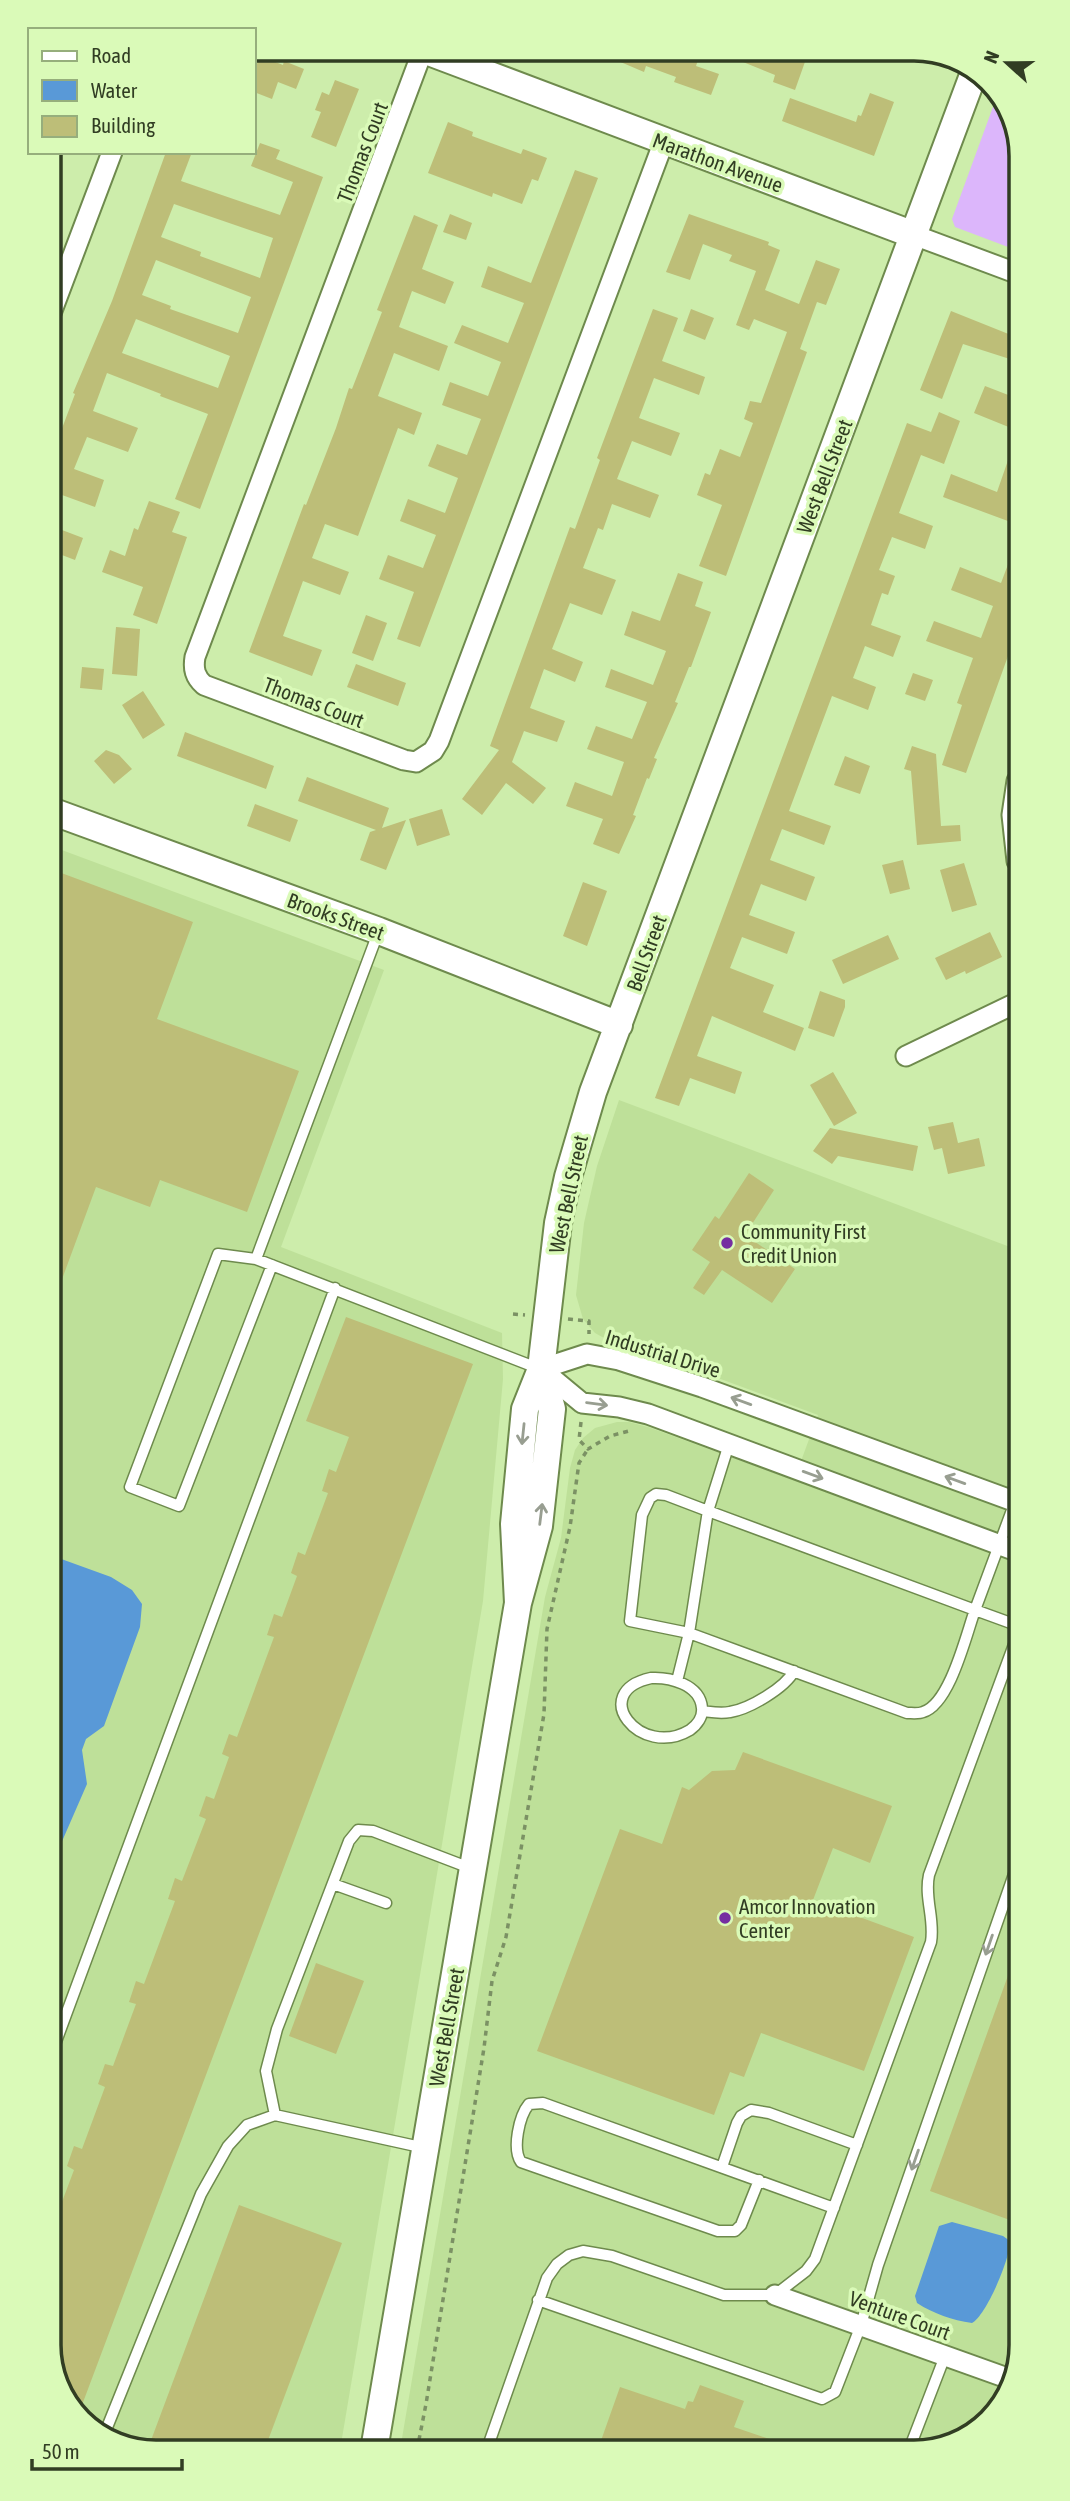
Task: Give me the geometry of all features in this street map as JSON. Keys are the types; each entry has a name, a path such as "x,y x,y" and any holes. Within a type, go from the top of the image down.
{"main road":[{"name":"Marathon Avenue","path":"451,61 914,235"},
{"name":"West Bell Street","path":"672,881 971,80"},
{"name":"Brooks Street","path":"61,815 379,931 619,1025"},
{"name":"Bell Street","path":"619,1025 672,881"},
{"name":"West Bell Street","path":"376,2440 518,1603 539,1525 552,1409 541,1369 558,1223 593,1092 619,1025"}],"street":[{"name":"Thomas Court","path":"418,61 193,666 197,680 204,685 404,760 416,762 433,751 439,741 664,141"},
{"path":"61,286 110,154"},
{"name":"Marathon Avenue","path":"914,235 1009,270"},
{"path":"906,1056 1009,1006"},
{"name":"Industrial Drive","path":"541,1369 587,1354 619,1360 702,1387 1009,1500"},
{"path":"541,1369 582,1403 619,1407 648,1414 1009,1548"},
{"name":"Venture Court","path":"775,2295 1003,2377"}],"lane":[{"path":"256,1259 379,931"},
{"path":"272,1265 179,1506 130,1487 218,1254 256,1259 335,1288 541,1369"},
{"path":"61,2028 335,1288"},
{"path":"677,1681 689,1633 708,1511 729,1444"},
{"path":"1009,1521 999,1544 975,1610 957,1661 940,1701 924,1712 907,1713 689,1633 630,1621 642,1515 645,1505 656,1494 666,1495 975,1610 1009,1625"},
{"path":"490,2440 547,2278 557,2264 569,2255 583,2251 612,2256 724,2295 775,2295 806,2271 815,2259 931,1942 931,1915 926,1889 929,1875 1009,1656"},
{"path":"702,1711 731,1712 744,1707 784,1685 794,1671"},
{"path":"651,1678 677,1681 700,1700 701,1716 687,1732 666,1737 649,1735 629,1723 623,1716 621,1704 629,1688 651,1678"},
{"path":"275,2115 266,2071 277,2029 349,1841 358,1829 373,1831 474,1869"},
{"path":"332,1884 386,1903"},
{"path":"538,2300 822,2399 835,2392 861,2325 878,2265 1009,1889"},
{"path":"759,2180 741,2225 735,2231 718,2231 522,2162 517,2149 522,2116 528,2104 543,2103 759,2180 834,2208"},
{"path":"722,2167 737,2123 741,2116 751,2110 769,2113 857,2146"},
{"path":"108,2426 201,2194 228,2146 247,2125 275,2115 425,2148"},
{"path":"913,2440 946,2356"}],"path":[{"path":"419,2440 476,2101 492,1981 506,1937 544,1714 547,1629 570,1527 579,1463 587,1449 619,1433 640,1433"},
{"path":"579,1440 587,1449"}],"shaded area":[{"path":"994,105 1004,126 1008,144 1009,247 955,227 952,219"},
{"path":"61,850 384,970 281,1247 502,1333 503,1379 483,1601 342,2440 150,2440 120,2433 98,2420 81,2403 66,2375 61,2345"},
{"path":"619,1100 1009,1247 1009,2345 1004,2375 989,2403 967,2424 944,2435 914,2440 402,2440 545,1597 561,1538 570,1468 575,1450 583,1438 595,1428 629,1422 794,1480 818,1415 699,1371 615,1344 595,1333 583,1319 576,1295 584,1223 597,1166"}],"water":[{"path":"61,1559 111,1577 132,1590 142,1604 140,1627 104,1726 86,1739 82,1750 87,1784 61,1844"},
{"path":"952,2222 1003,2236 1009,2240 1009,2249 997,2285 984,2309 972,2323 950,2318 917,2303 915,2296 939,2226"}],"building":[{"path":"258,61 273,61 283,65 284,61 304,69 296,89 278,82 272,99 256,93"},
{"path":"618,61 698,61 696,66 719,74 711,95 674,82 676,77 646,66 644,72"},
{"path":"741,61 805,61 795,90 773,82 775,75"},
{"path":"335,80 359,89 336,147 311,137 321,112 315,110 322,92 329,95"},
{"path":"870,93 894,102 874,156 782,121 790,98 856,122"},
{"path":"448,122 473,132 472,136 521,154 523,149 547,158 538,181 532,179 522,204 493,193 492,197 428,173"},
{"path":"260,143 280,150 276,159 323,177 200,509 175,499 208,414 107,373 93,411 138,428 128,452 87,437 74,469 104,480 95,507 62,495 61,497 61,431 75,394 73,393 112,301 165,154 191,154 181,181 280,215 293,182 251,166","holes":["174,204 273,238 260,278 200,256 201,252 161,237","156,260 251,297 238,333 170,309 171,306 142,295","136,319 230,356 218,388 122,353"]},
{"path":"575,170 598,178 420,647 397,639 414,592 379,579 388,555 423,568 436,535 400,521 408,499 445,513 458,478 428,466 437,444 467,455 481,419 442,405 450,382 488,396 501,362 454,343 462,325 508,343 524,303 481,287 488,266 531,283"},
{"path":"450,214 472,223 466,240 443,232"},
{"path":"689,214 769,242 768,245 780,250 765,290 799,304 816,260 840,269 826,305 817,302 800,349 807,352 726,576 699,566 722,505 697,495 705,473 710,475 720,449 740,457 753,423 744,419 750,401 761,403 787,332 754,319 749,330 736,325 756,271 729,261 732,255 703,244 690,280 666,272"},
{"path":"414,215 438,225 422,269 454,282 445,304 412,291 399,327 448,346 439,371 394,353 378,396 422,413 414,435 398,428 358,536 325,524 312,558 349,572 340,595 303,581 283,636 322,650 312,676 249,652 349,388 352,389 382,312 377,310"},
{"path":"653,309 678,318 662,361 705,377 699,395 654,378 639,418 680,433 671,456 632,441 617,479 659,495 650,518 612,504 603,530 598,528 583,568 616,580 602,615 570,603 552,649 583,662 575,682 544,669 530,708 565,721 557,742 524,731 512,762 546,788 533,804 506,783 482,815 462,799 499,750 490,746 570,527 575,529 600,460 597,458"},
{"path":"691,309 714,318 705,340 683,331"},
{"path":"951,311 1009,334 1009,359 963,344 942,399 920,390"},
{"path":"985,386 1009,395 1009,427 974,413"},
{"path":"939,412 960,421 944,464 921,455 899,513 933,526 925,549 892,537 879,570 895,576 888,595 882,593 871,625 901,636 893,657 865,646 853,678 876,687 868,710 832,696 789,811 831,826 824,845 782,829 770,860 815,877 806,901 761,884 749,915 795,932 787,954 742,937 730,968 774,985 763,1012 804,1028 795,1051 712,1016 697,1056 742,1072 735,1094 690,1078 679,1106 655,1098 907,423 931,432"},
{"path":"1009,457 1009,521 943,497 951,474 997,492"},
{"path":"149,501 180,512 172,532 187,537 157,624 133,615 143,587 102,572 110,550 125,556 134,528 138,530"},
{"path":"62,530 83,538 75,560 61,555"},
{"path":"1009,562 1009,653 966,773 942,765 962,705 957,703 973,658 926,641 934,621 981,638 993,606 951,590 960,567 1001,583"},
{"path":"678,573 703,582 695,606 711,612 675,702 678,703 654,758 657,759 633,815 636,816 619,854 593,844 603,819 566,806 575,782 612,796 624,762 587,749 596,726 632,739 647,702 605,687 611,669 653,685 666,651 624,635 632,611 660,621"},
{"path":"366,615 387,623 373,661 352,653"},
{"path":"116,627 140,629 137,676 112,674"},
{"path":"356,664 406,683 398,706 347,687"},
{"path":"82,667 104,669 102,690 80,688"},
{"path":"913,673 933,680 925,701 905,694"},
{"path":"143,691 165,725 143,739 122,705"},
{"path":"185,732 274,766 266,789 177,756"},
{"path":"912,746 936,754 941,826 960,825 961,841 917,845 911,771 904,769"},
{"path":"106,750 119,755 132,769 114,784 94,761"},
{"path":"845,756 870,766 860,794 834,785"},
{"path":"307,777 389,808 382,828 406,820 386,870 360,860 370,832 376,830 298,801"},
{"path":"255,804 298,820 290,842 247,826"},
{"path":"442,809 450,835 417,846 409,819"},
{"path":"903,860 910,889 890,894 882,865"},
{"path":"964,863 977,905 952,912 940,870"},
{"path":"61,873 193,922 157,1019 299,1071 247,1212 160,1180 150,1207 96,1187 61,1282"},
{"path":"583,882 607,891 587,946 563,936"},
{"path":"990,932 1002,957 946,980 935,958"},
{"path":"888,935 899,959 843,984 832,960"},
{"path":"820,991 845,1000 834,1037 808,1028"},
{"path":"833,1072 857,1113 834,1126 810,1085"},
{"path":"953,1122 958,1143 979,1138 985,1166 948,1174 942,1148 934,1150 928,1127"},
{"path":"830,1128 918,1146 913,1171 838,1156 832,1164 813,1151"},
{"name":"Community First Credit Union","path":"749,1173 774,1190 745,1235 795,1269 772,1303 722,1270 704,1295 693,1288 710,1262 692,1250 715,1216 719,1219"},
{"path":"346,1317 473,1364 82,2404 66,2375 61,2345 61,2204 74,2170 67,2166 74,2146 82,2149 105,2087 98,2084 105,2064 113,2066 136,2004 129,2002 136,1981 144,1984 175,1901 168,1899 175,1878 182,1881 206,1819 199,1816 206,1796 214,1799 229,1757 222,1754 229,1734 237,1737 274,1637 267,1635 274,1614 282,1617 297,1576 291,1573 298,1552 305,1555 328,1493 322,1491 329,1469 336,1472 349,1437 306,1421"},
{"name":"Amcor Innovation Center","path":"743,1752 892,1806 870,1863 833,1848 813,1900 914,1937 864,2071 761,2033 744,2077 730,2072 714,2115 537,2051 620,1829 662,1844 682,1787 689,1790 712,1771 735,1770"},
{"path":"316,1963 364,1981 336,2054 289,2036"},
{"path":"1009,1973 1009,2220 930,2191"},
{"path":"239,2205 342,2243 268,2440 151,2440"},
{"path":"700,2385 744,2401 734,2427 772,2440 601,2440 620,2387 685,2409 688,2401 693,2402"}],"place":[{"name":"Community First Credit Union","path":"727,1243"},
{"name":"Amcor Innovation Center","path":"725,1918"}]}
